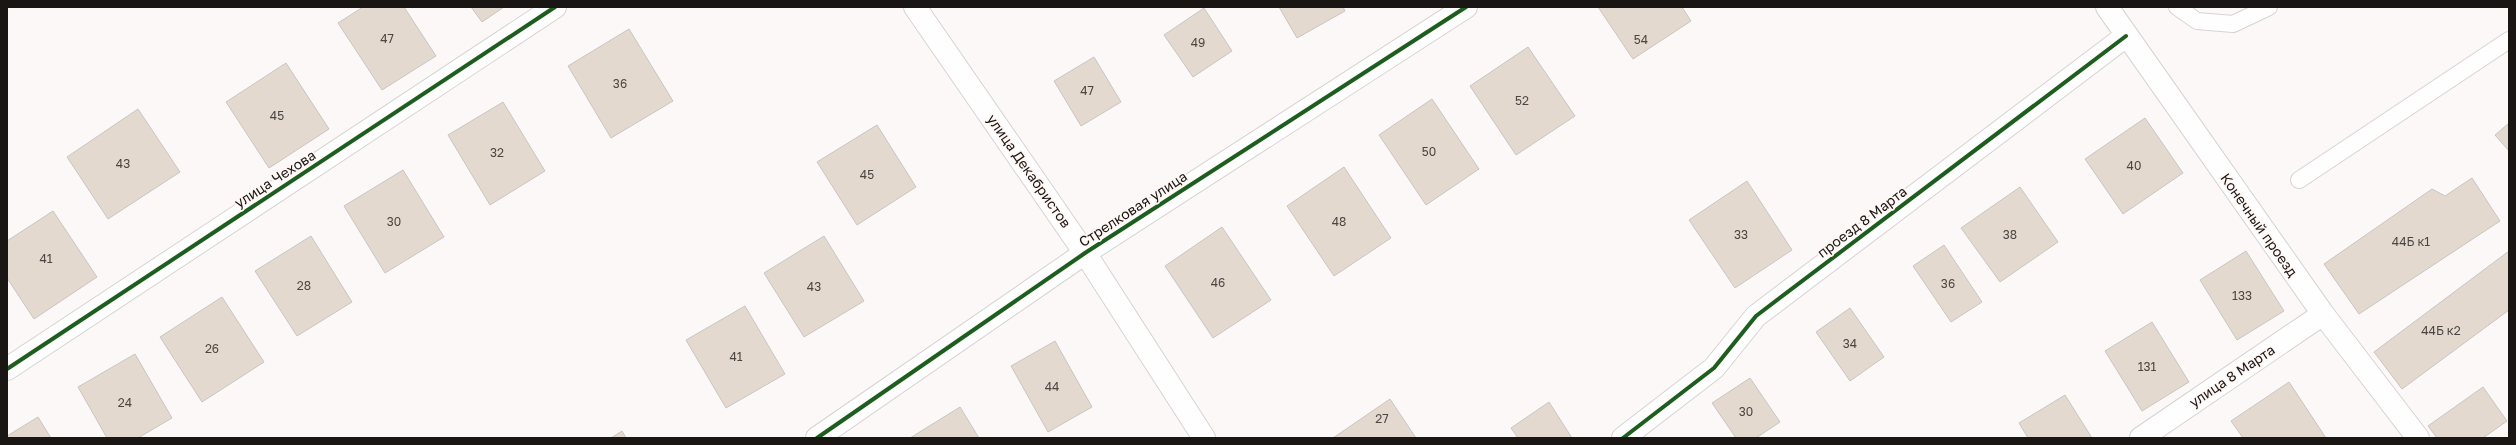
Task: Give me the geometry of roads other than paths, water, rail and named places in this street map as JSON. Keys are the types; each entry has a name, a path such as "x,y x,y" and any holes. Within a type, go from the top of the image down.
{"street":[{"name":"улица Чехова","path":"7,369 555,7"},
{"name":"улица Декабристов","path":"915,7 1085,253 1204,438"},
{"name":"Стрелковая улица","path":"817,438 1085,253 1466,7"},
{"name":"Конечный проезд","path":"2107,7 2323,314 2418,438"},
{"name":"проезд 8 Марта","path":"1623,438 1714,368 1756,316 2126,36"},
{"name":"улица 8 Марта","path":"2141,438 2323,314"}],"lane":[{"path":"2177,7 2198,21 2233,24 2269,7"},
{"path":"2299,180 2509,40"}]}
